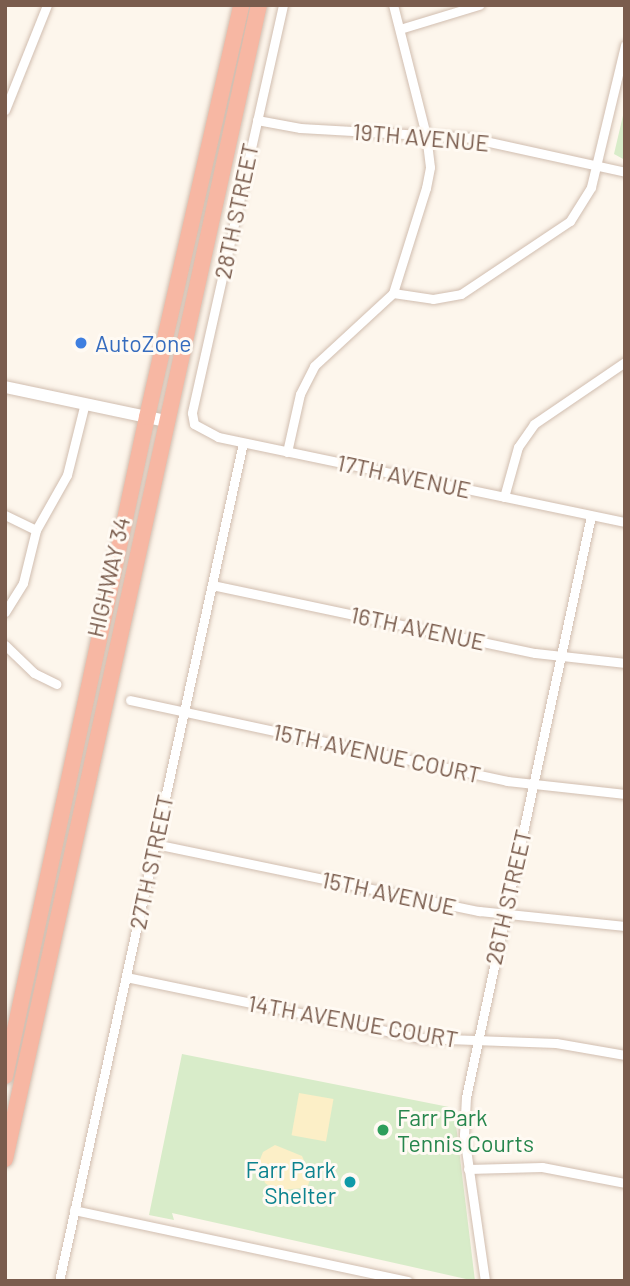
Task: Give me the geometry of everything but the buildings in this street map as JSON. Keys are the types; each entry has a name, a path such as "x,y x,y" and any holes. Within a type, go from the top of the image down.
{"highway":[{"name":"HIGHWAY 34","path":"5,1076 147,417 241,5"},
{"name":"HIGHWAY 34","path":"5,1159 259,5"}],"main road":[{"path":"5,387 166,421"}],"street":[{"path":"5,110 47,5"},
{"name":"28TH STREET","path":"192,417 283,5"},
{"path":"287,452 300,394 310,373 393,293 426,188 430,167 426,135 393,5"},
{"path":"400,29 479,5"},
{"path":"393,293 441,299 473,288 570,221 587,197 625,45"},
{"name":"19TH AVENUE","path":"257,120 300,128 471,138 625,172"},
{"path":"504,497 518,447 534,424 625,362"},
{"path":"5,612 23,583 36,530 67,475 85,403"},
{"name":"17TH AVENUE","path":"192,417 204,433 243,443 625,522"},
{"name":"27TH STREET","path":"59,1281 243,443"},
{"path":"5,514 36,530"},
{"name":"26TH STREET","path":"485,1281 463,1116 476,1042 592,516"},
{"name":"16TH AVENUE","path":"212,585 561,657 625,663"},
{"path":"5,645 34,673 57,684"},
{"name":"15TH AVENUE COURT","path":"130,700 533,785 625,794"},
{"name":"15TH AVENUE","path":"155,844 504,914 625,926"},
{"name":"14TH AVENUE COURT","path":"125,977 420,1038 556,1043 625,1055"},
{"path":"468,1169 542,1167 625,1182"},
{"path":"74,1210 408,1281"}],"green space":[{"path":"625,107 625,160 614,154"},
{"path":"182,1054 454,1108 475,1281 172,1213 174,1220 149,1215"}],"sand":[{"path":"299,1093 333,1099 326,1141 292,1135"},
{"path":"275,1145 302,1156 311,1177 307,1188 275,1190 265,1183 259,1162 263,1152"}],"place":[{"name":"AutoZone","path":"81,343"},
{"name":"Farr Park Tennis Courts","path":"383,1130"},
{"name":"Farr Park Shelter","path":"350,1182"}]}
